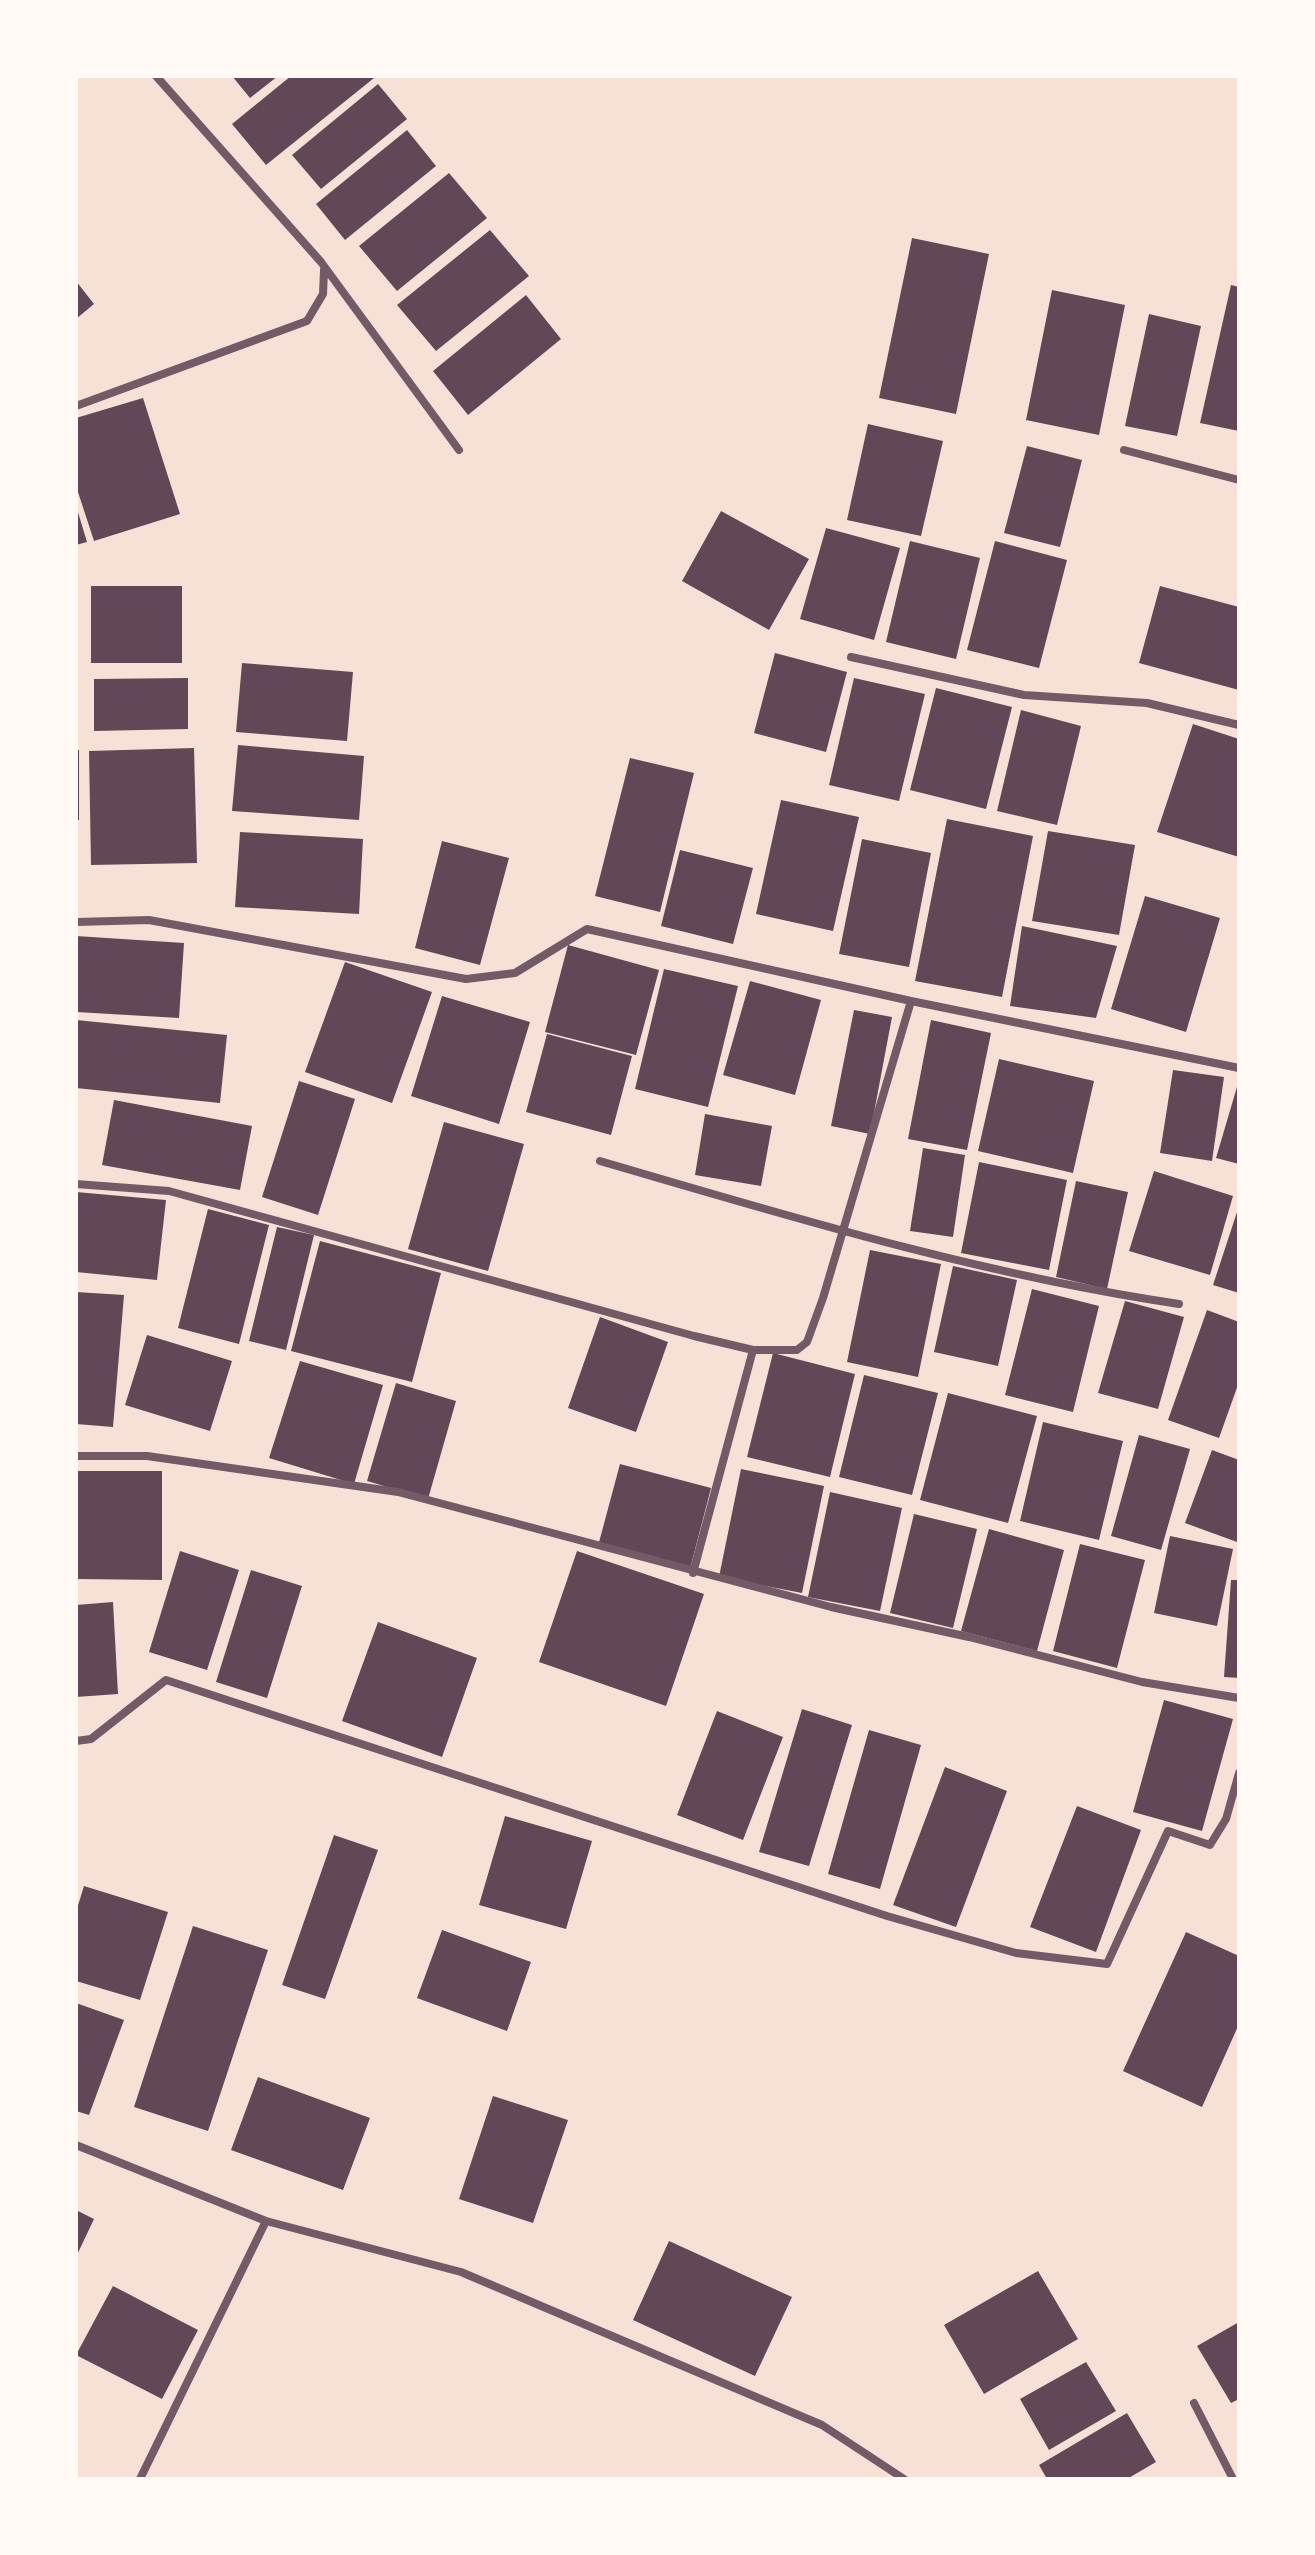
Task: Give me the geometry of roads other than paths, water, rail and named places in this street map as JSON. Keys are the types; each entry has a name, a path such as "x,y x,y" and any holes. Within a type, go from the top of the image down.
{"street":[{"path":"156,76 324,270 459,450"},
{"path":"76,406 307,321 323,294 324,270"},
{"path":"1124,450 1239,480"},
{"path":"851,657 1024,695 1147,703 1239,725"},
{"path":"76,922 149,920 466,979 515,973 587,929 911,1001 1239,1068"},
{"path":"76,1184 169,1191 753,1350 797,1350 807,1342 844,1233 911,1001"},
{"path":"600,1161 844,1233 1054,1283 1179,1304"},
{"path":"693,1573 739,1389 753,1350"},
{"path":"76,1456 147,1456 398,1492 693,1573 1142,1682 1239,1698"},
{"path":"76,1741 91,1739 166,1680 887,1916 1016,1953 1107,1964 1168,1831 1210,1845 1226,1819 1239,1773"},
{"path":"76,2145 266,2221 461,2272 822,2425 904,2479"},
{"path":"140,2479 266,2221"},
{"path":"1194,2403 1233,2479"}]}
